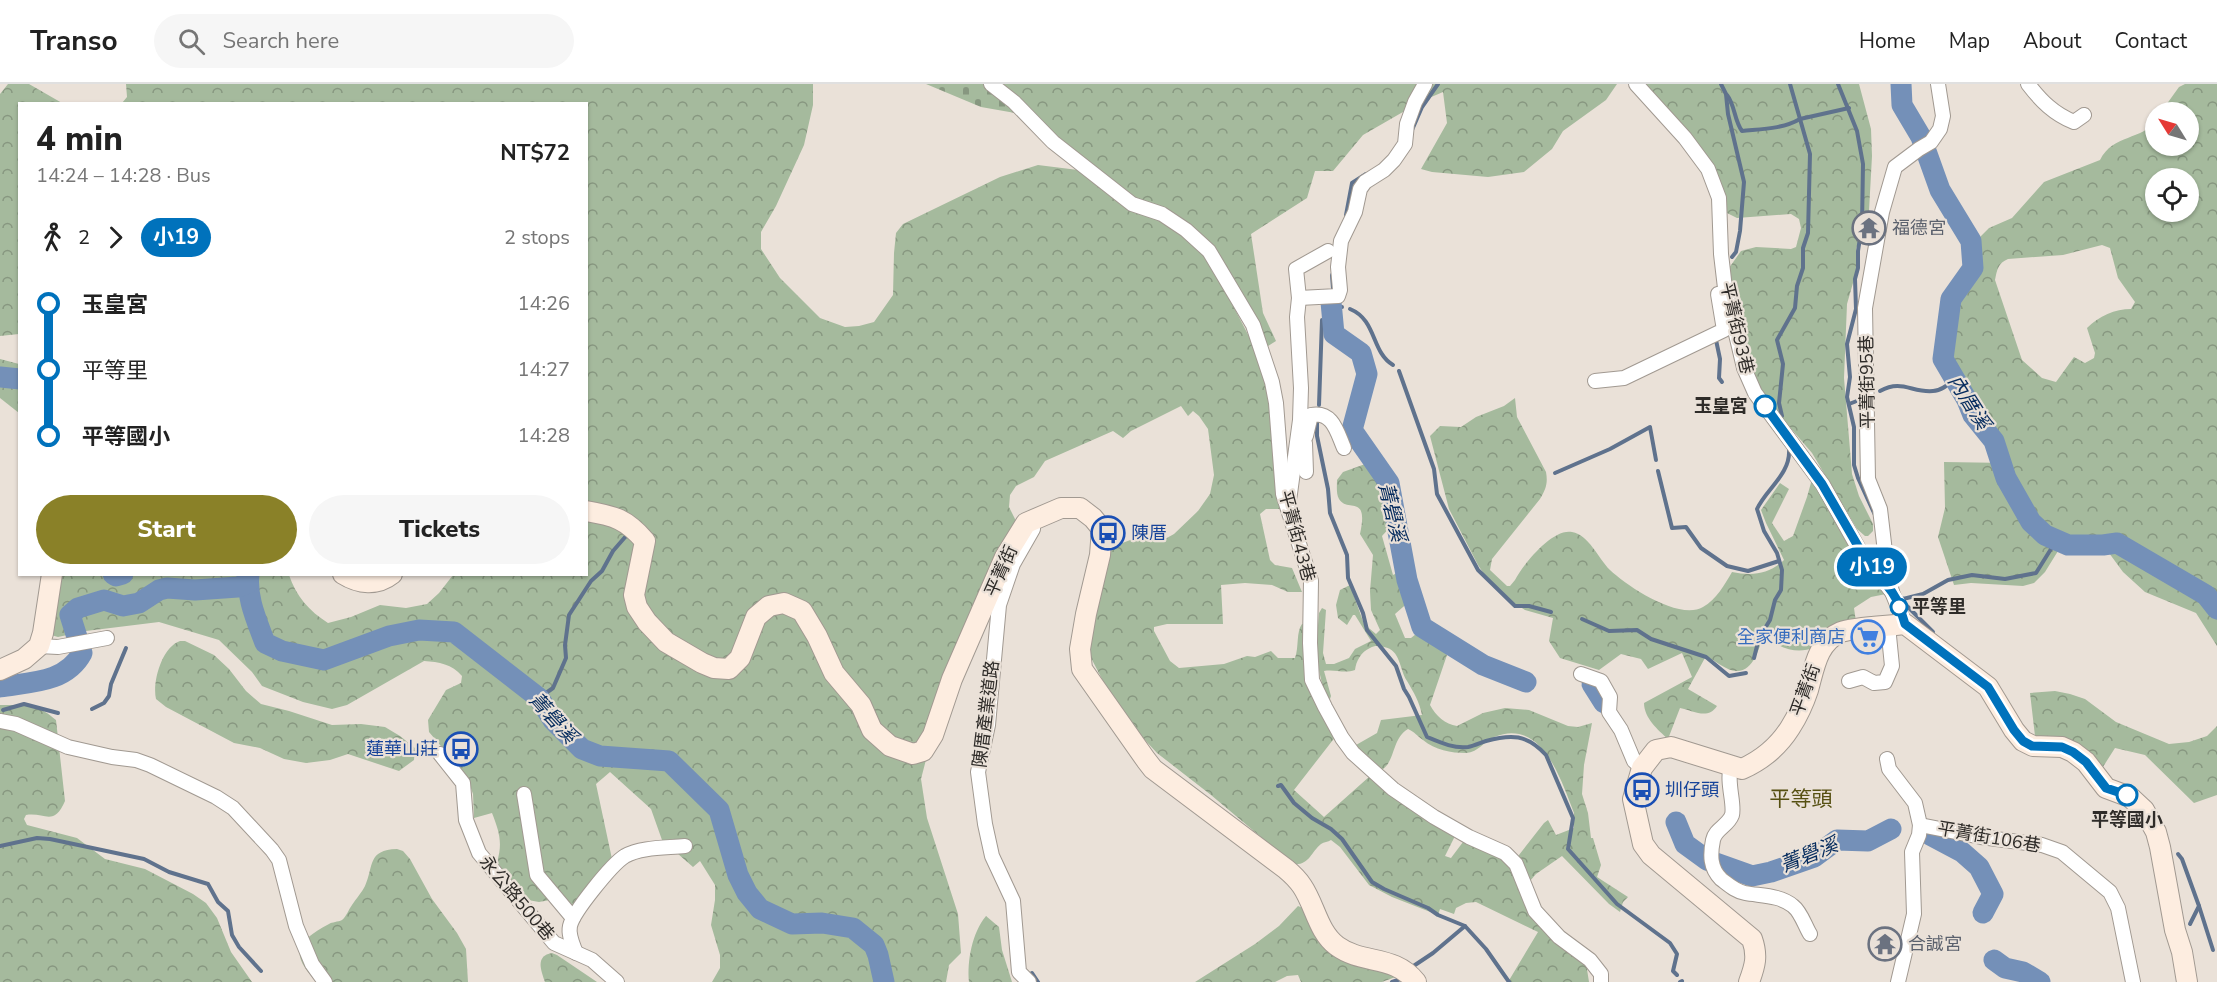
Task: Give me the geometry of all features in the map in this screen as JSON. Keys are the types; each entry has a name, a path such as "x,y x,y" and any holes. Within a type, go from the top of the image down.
{"street":[{"name":"平菁街43巷","path":"991,84 1014,102 1053,142 1132,204 1162,214 1186,230 1209,251 1253,325 1272,382 1276,404 1283,494 1311,581 1312,680 1342,738 1353,753 1393,789 1434,817 1469,837 1505,853 1516,864 1534,911 1558,937 1590,960 1601,974 1601,982"},
{"path":"1299,298 1338,296 1341,241 1355,212 1360,189 1365,182 1384,170 1405,144 1407,124 1425,84"},
{"name":"平菁街93巷","path":"1636,84 1685,138 1708,169 1719,198 1725,288 1742,359 1755,393 1822,484 1862,553 1892,592"},
{"name":"平菁街95巷","path":"1849,681 1863,677 1874,683 1885,682 1892,666 1898,602 1892,592 1887,569 1880,509 1868,479 1865,308 1882,212 1895,167 1925,145 1940,129 1943,116 1938,84"},
{"path":"2028,84 2058,116 2074,122 2084,116"},
{"path":"1306,472 1301,444 1297,317 1299,298 1296,269 1328,251"},
{"path":"1595,381 1624,378 1724,330 1716,277 1716,264 1721,254"},
{"path":"1288,506 1301,444 1311,415 1319,414 1330,418 1344,448"},
{"name":"平菁街","path":"588,511 611,515 633,526 645,541 634,595 637,607 646,622 666,642 714,668 729,669 740,658 756,617 769,606 784,603 802,611 818,636 834,673 861,705 872,730 890,746 913,754 923,751 933,735 952,679 1014,540 1026,523 1060,508 1080,508 1094,518 1102,529 1100,555 1080,649 1082,669 1146,760 1153,769 1287,869 1302,885 1324,931 1336,945 1348,953 1388,962 1407,971 1416,982"},
{"name":"陳厝產業道路","path":"1029,982 1019,972 1013,901 992,856 978,772 988,724 999,605 1013,564 1041,517"},
{"path":"48,647 43,633 52,576"},
{"path":"346,576 355,582 374,583 388,576"},
{"path":"1897,625 1988,687 2023,741 2032,746 2062,747 2073,752 2086,762 2106,788 2130,797 2144,810 2156,832 2160,847 2187,982"},
{"name":"平菁街","path":"1642,768 1656,750 1671,747 1742,769 1767,755 1791,728 1807,693 1818,654 1828,640 1841,632 1897,625"},
{"path":"0,670 48,647 107,638"},
{"path":"1581,674 1601,681 1610,698 1609,712 1621,730 1634,760 1642,768 1633,799 1643,844 1651,855 1752,939 1756,950 1756,960 1749,982"},
{"path":"0,721 16,724 68,747 136,760 150,765 216,797 233,808 279,860 296,926 312,964 325,982"},
{"name":"永公路500巷","path":"440,754 463,783 466,820 478,853 554,943 592,960 617,982"},
{"path":"1887,759 1889,769 1915,803 1920,825"},
{"path":"1731,765 1728,774 1732,813 1728,821 1713,837 1712,866 1715,873 1731,887 1743,893 1767,896 1792,905 1810,934"},
{"path":"524,794 537,876 573,918"},
{"name":"平菁街106巷","path":"1898,982 1914,914 1912,852 1919,835 1920,825 1981,837 2042,845 2062,852 2110,892 2118,908 2133,982"},
{"path":"576,953 569,927 608,870 626,856 646,850 685,846"}],"green space":[{"path":"8,84 29,84 60,102 18,102 18,334 0,336 0,94"},
{"path":"126,84 813,84 813,105 804,145 776,206 761,232 761,249 780,278 820,318 845,327 874,322 893,295 896,233 903,224 1000,177 1038,165 1078,170 1181,232 1207,255 1259,356 1271,397 1285,509 1266,509 1260,514 1270,560 1275,565 1292,568 1302,592 1288,592 1272,585 1245,583 1221,585 1223,624 1167,624 1154,627 1170,661 1179,668 1224,664 1271,651 1278,658 1295,658 1299,631 1302,624 1305,624 1306,656 1336,736 1294,790 1324,817 1370,776 1455,836 1445,856 1451,858 1463,842 1492,851 1502,859 1586,963 1589,982 1508,982 1538,932 1476,902 1466,903 1456,908 1454,914 1440,909 1438,915 1392,897 1369,885 1340,847 1331,840 1321,844 1303,863 1293,864 1157,753 1143,738 1103,681 1089,654 1089,637 1105,556 1117,545 1133,539 1165,539 1174,534 1198,511 1210,494 1214,475 1208,429 1199,416 1193,411 1188,416 1181,406 1131,431 1123,438 1113,431 1045,461 1034,477 1016,486 1010,495 1009,507 1019,527 943,694 921,779 927,818 958,914 961,953 949,965 946,982 712,982 720,968 720,955 711,925 715,885 700,861 693,867 662,840 651,809 610,772 596,784 612,859 572,911 550,900 539,902 528,900 509,880 497,862 500,849 499,837 492,813 474,818 473,794 467,777 429,732 428,720 446,690 461,683 462,676 445,664 424,661 347,705 332,709 303,702 262,686 252,672 219,640 159,622 86,631 58,637 51,635 58,576 289,576 295,590 304,602 328,623 351,617 380,605 406,608 427,604 452,576 588,576 588,102 123,102 127,97"},
{"path":"926,84 993,84 1021,114 981,107"},
{"path":"994,84 1617,84 1606,100 1563,131 1552,149 1524,172 1488,177 1421,169 1447,123 1443,92 1422,101 1363,135 1333,171 1315,171 1307,198 1251,234 1263,313 1276,341 1265,348 1265,338 1249,304 1212,249 1128,196"},
{"path":"1643,84 1859,84 1871,129 1872,156 1869,211 1856,249 1857,269 1847,304 1844,378 1852,474 1859,496 1873,524 1873,531 1868,536 1857,529 1812,453 1775,410 1771,401 1761,392 1744,354 1730,289 1729,268 1741,251 1756,247 1791,249 1796,247 1801,228 1799,219 1791,214 1737,218 1723,211 1721,194"},
{"path":"2185,84 2217,84 2217,646 2196,613 2145,592 2123,572 2098,538 2086,535 2072,537 2058,551 2045,572 2034,583 2023,586 1971,583 1954,585 1938,537 1945,508 1944,462 2008,463 1950,361 1950,335 1955,302 1977,266 1976,246 1980,237 1989,228 2012,218 2044,182 2100,160 2112,146 2145,130 2145,156 2199,156 2199,102 2168,102 2179,87","holes":["2102,245 2110,248 2118,278 2135,302 2131,309 2108,314 2087,328 2095,353 2094,358 2085,363 2074,357 2056,382 2042,378 2022,360 1995,280 1998,267 2008,259 2063,255"]},
{"path":"0,359 18,364 18,412 0,398"},
{"path":"1515,398 1517,417 1546,472 1547,479 1540,499 1492,559 1490,570 1507,586 1510,586 1531,557 1547,541 1564,532 1572,532 1578,534 1593,548 1610,570 1654,600 1681,609 1693,610 1703,607 1716,596 1732,572 1760,573 1772,569 1784,560 1761,510 1780,483 1789,489 1772,523 1784,541 1793,536 1812,479 1886,594 1871,597 1854,608 1856,622 1819,646 1798,651 1788,649 1776,644 1776,636 1767,632 1751,663 1742,670 1729,669 1706,656 1688,689 1717,706 1705,714 1680,708 1668,739 1649,719 1644,703 1692,677 1682,653 1648,669 1641,659 1621,654 1599,670 1560,658 1549,641 1553,618 1525,610 1514,603 1484,574 1449,509 1430,436 1440,426 1461,427 1476,417 1504,406"},
{"path":"1368,463 1380,475 1389,499 1393,524 1382,536 1393,575 1401,571 1403,573 1411,600 1395,614 1405,638 1411,638 1416,634 1447,655 1430,705 1435,713 1441,719 1457,726 1483,713 1505,708 1529,710 1568,726 1578,727 1592,723 1584,765 1582,794 1588,813 1591,838 1593,838 1601,865 1597,877 1628,897 1623,902 1620,912 1609,904 1562,856 1536,874 1530,881 1519,864 1519,855 1548,820 1556,835 1574,828 1574,813 1563,784 1547,755 1537,744 1525,736 1511,733 1494,737 1471,752 1455,752 1433,746 1408,729 1399,739 1389,762 1380,771 1356,745 1377,733 1381,720 1422,715 1397,656 1384,647 1374,646 1364,652 1355,670 1324,671 1331,696 1327,699 1317,656 1319,613 1322,608 1326,610 1323,653 1326,664 1334,664 1349,658 1355,649 1371,641 1355,615 1347,625 1338,618 1336,605 1340,590 1350,585 1364,624 1376,634 1380,630 1371,610 1373,555 1360,534 1362,513 1356,506 1343,503 1337,492 1337,480 1343,472"},
{"path":"180,641 185,641 214,655 229,669 246,691 261,704 332,725 361,724 385,727 415,748 414,760 399,771 348,754 330,760 306,763 284,759 260,748 234,743 166,707 156,699 157,675 163,658 168,650"},
{"path":"2055,691 2085,699 2116,722 2169,744 2189,742 2207,736 2217,726 2217,795 2194,803 2145,755 2115,748 2101,770 2094,759 2074,742 2035,736 2030,693"},
{"path":"0,705 24,705 37,708 56,720 65,801 57,814 53,816 26,815 24,819 27,825 77,838 105,859 145,869 206,903 217,918 231,952 252,982 0,982"},
{"path":"387,850 403,851 410,859 432,899 466,949 468,982 317,982 308,972 300,956 303,943 330,923 343,919 365,886 376,856"},
{"path":"1298,906 1305,909 1315,923 1388,972 1398,976 1382,982 1301,982 1298,975 1287,976 1275,982 1195,982 1255,944 1279,926"},
{"path":"986,916 999,927 1002,950 1012,982 969,982 972,948 977,931"},
{"path":"552,953 597,982 545,982 541,960"}],"waterway":[{"name":"菁礐溪","path":"1412,130 1422,107 1438,84"},
{"path":"1721,84 1726,94 1728,114 1744,182 1740,231 1736,252 1732,257"},
{"path":"1782,416 1779,403 1783,364 1777,340 1795,308 1797,286 1803,268 1803,248 1808,233 1810,154 1790,84"},
{"path":"1838,84 1857,131 1863,164 1862,225 1855,279 1856,309 1847,344 1850,377 1847,397 1854,427 1854,465 1875,515"},
{"name":"內厝溪","path":"1901,84 1902,105 1921,137 1940,190 1971,241 1973,268 1951,299 1943,359 1973,415 1994,441 2006,478 2031,522 2045,535 2068,545 2117,543 2206,595 2217,609"},
{"path":"1727,95 1742,131 1779,127 1800,119 1849,108"},
{"name":"菁礐溪","path":"1346,215 1352,183 1366,174"},
{"name":"菁礐溪","path":"1332,275 1333,288"},
{"name":"菁礐溪","path":"1331,302 1334,334 1361,353 1367,374 1352,430 1389,483 1407,580 1422,627 1483,665 1526,682"},
{"name":"菁礐溪","path":"1325,308 1342,307"},
{"path":"1350,309 1365,321 1381,352 1393,365"},
{"path":"1319,405 1322,320"},
{"path":"1716,340 1720,359 1719,378 1722,382"},
{"path":"1399,371 1434,469 1437,494 1478,570 1515,606 1529,606 1551,612"},
{"name":"菁礐溪","path":"0,377 18,379"},
{"path":"1880,391 1895,386 1936,391 1955,379"},
{"path":"1849,404 1862,399"},
{"path":"1317,420 1317,436 1328,489 1330,513 1347,555 1348,578 1363,613 1367,630 1396,666 1404,689 1427,737 1457,747 1470,747 1486,741 1511,737 1525,739 1539,748 1546,755 1573,818 1568,849 1617,904 1670,943 1677,954 1673,971 1677,975"},
{"path":"1555,473 1610,449 1650,427 1656,460"},
{"path":"1754,658 1759,638 1770,620 1775,600 1781,590 1782,570 1777,553 1764,531 1757,509 1782,474 1789,458 1789,449"},
{"path":"1658,471 1672,528 1686,527 1701,548 1727,566 1748,571 1779,561"},
{"path":"539,698 553,688 566,658 565,645 569,615 591,581 602,571 613,551 626,536"},
{"path":"1903,599 1923,594 1948,580 1972,575 2005,579 2036,573 2056,541"},
{"name":"菁礐溪","path":"249,576 251,601 265,643 282,651 324,660 389,636 419,630 454,632 539,698 553,720 582,749 600,756 669,761 719,810 738,875 747,893 760,909 792,924 822,923 853,928 874,945 884,982"},
{"path":"0,687 57,676 75,663 82,653 70,615 78,608 104,600 123,606 139,603 159,590 167,588 195,590 238,587 248,583"},
{"path":"1902,598 1933,632"},
{"path":"1582,619 1609,631 1637,630 1651,639 1706,657 1729,676 1746,673"},
{"path":"92,709 104,703 109,696 111,684 126,648"},
{"name":"菁礐溪","path":"1592,684 1604,703"},
{"path":"3,710 24,704 58,713"},
{"path":"1278,786 1281,785 1294,803 1312,818 1331,829 1342,839 1372,882 1465,926 1486,949 1509,982"},
{"name":"菁礐溪","path":"1676,822 1685,844 1707,860 1752,876 1814,857 1837,840 1868,841 1891,829"},
{"name":"菁礐溪","path":"1930,835 1962,852 1979,867 1993,894 1983,913"},
{"path":"0,846 37,838 50,839 144,859 169,872 208,884 218,902 228,911 232,935 239,947 261,971"},
{"path":"2178,854 2182,859 2199,906 2190,924"},
{"path":"2199,906 2213,950"},
{"path":"1412,967 1465,926"},
{"name":"菁礐溪","path":"1994,960 2005,968 2023,972 2040,982"},
{"path":"1032,973 1038,982"},
{"path":"1392,982 1401,979"}],"bus line":[{"name":"小19","path":"1765,406 1822,484 1862,553 1892,592 1905,624 1988,687 2023,741 2032,746 2062,747 2073,752 2086,762 2106,788 2127,795"}],"place":[{"name":"福德宮","path":"1869,228"},
{"name":"玉皇宮","path":"1765,406"},
{"name":"陳厝","path":"1108,533"},
{"name":"平等里","path":"1899,607"},
{"name":"全家便利商店","path":"1868,637"},
{"name":"蓮華山莊","path":"461,749"},
{"name":"圳仔頭","path":"1642,790"},
{"name":"平等國小","path":"2127,795"},
{"name":"合誠宮","path":"1885,944"}],"district":[{"name":"平等頭","path":"1801,799"}]}
